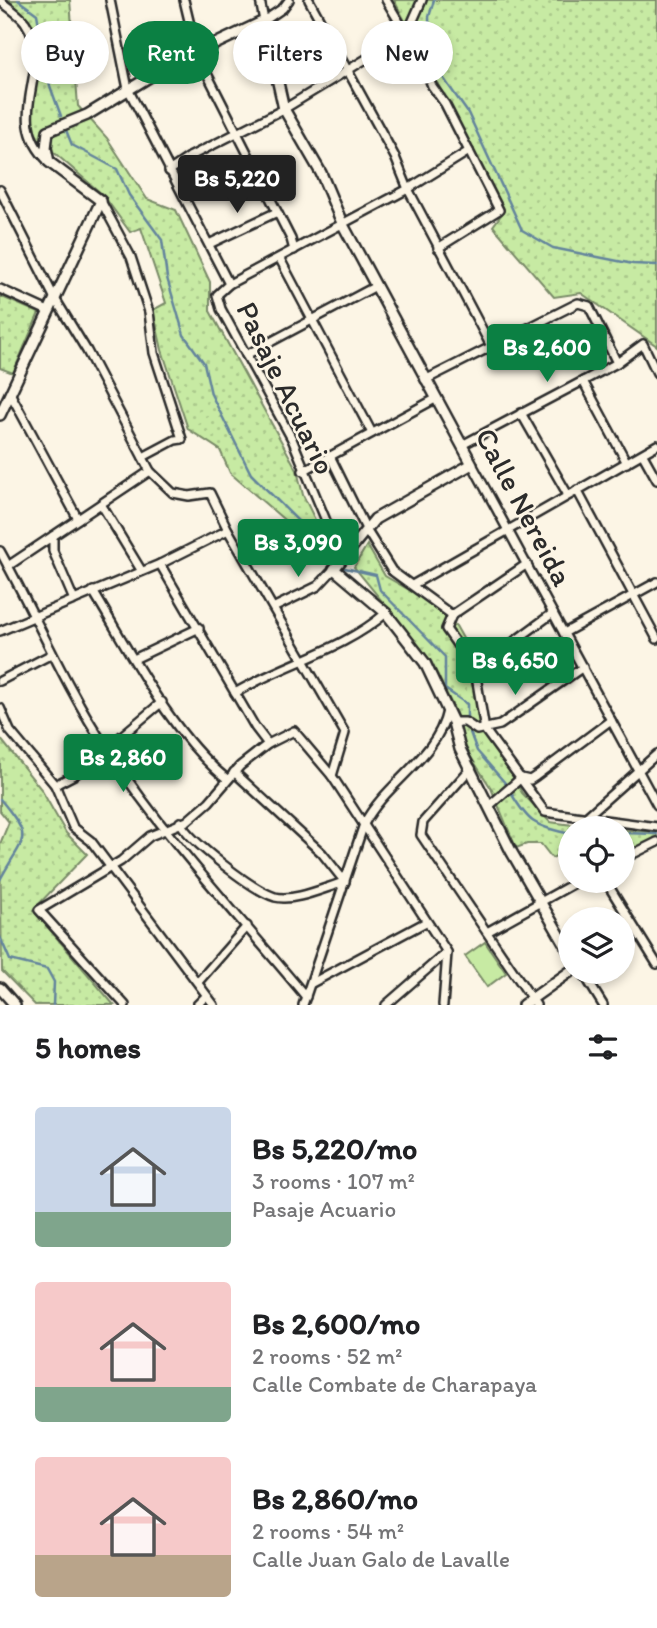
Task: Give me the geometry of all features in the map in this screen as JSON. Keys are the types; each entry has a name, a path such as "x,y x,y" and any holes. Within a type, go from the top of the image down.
{"street":[{"path":"110,0 128,89 229,284"},
{"path":"184,0 189,21"},
{"name":"Calle Nereida","path":"260,0 264,21"},
{"path":"264,21 283,8 289,0"},
{"path":"309,0 320,21"},
{"path":"386,0 399,21"},
{"path":"413,21 422,0"},
{"path":"0,1 24,21 30,33 31,74 20,112 28,143 48,162 101,201 131,257 149,312 155,353 182,439 174,440 143,457"},
{"path":"361,63 347,72 395,157 408,190 492,348"},
{"path":"48,162 48,131 87,115 137,84"},
{"path":"212,84 294,250"},
{"name":"Calle Nereida","path":"278,84 284,109 321,173 342,223 657,804"},
{"path":"169,171 191,156 284,109 327,84"},
{"path":"431,84 499,210 438,248"},
{"name":"Pasaje Acuario","path":"347,553 332,535 303,471 292,439 218,302 220,290 408,190 469,151"},
{"path":"0,206 2,194"},
{"path":"2,194 54,297 150,471 173,493 189,496 210,493 228,530 275,607 345,733 332,776"},
{"path":"0,415 101,201"},
{"path":"209,244 277,212"},
{"path":"280,259 372,433"},
{"path":"246,355 376,286"},
{"path":"0,289 48,312"},
{"path":"425,380 578,303 589,306 617,363"},
{"path":"462,445 617,363 643,344 657,373"},
{"path":"583,381 627,463"},
{"path":"10,393 78,519"},
{"path":"303,471 437,398"},
{"path":"521,414 568,495"},
{"path":"414,584 657,445"},
{"path":"643,455 657,480"},
{"name":"Pasaje Acuario","path":"330,456 367,531 392,571 414,584 452,615"},
{"path":"275,607 318,586 375,519 406,499 472,464"},
{"path":"8,566 150,471"},
{"path":"577,490 657,639"},
{"path":"101,504 141,570"},
{"path":"0,631 34,619 141,570 160,565 228,530"},
{"path":"53,535 53,551 74,600"},
{"path":"0,551 52,654 106,749 305,1001"},
{"path":"527,564 452,615 446,629 475,670 485,730 545,812 572,816"},
{"path":"160,565 268,744"},
{"path":"334,569 386,613 425,663 453,722 460,749 538,902 558,934"},
{"path":"564,633 635,597 657,582"},
{"path":"93,591 162,702 205,760 227,779"},
{"path":"235,693 303,658 331,650 386,613"},
{"path":"475,670 553,613"},
{"path":"134,659 199,628"},
{"path":"0,681 52,654"},
{"path":"453,722 465,722 477,730 500,725 583,667"},
{"path":"55,785 76,774 162,702"},
{"path":"0,708 10,731 55,785 74,827 91,841 214,1005"},
{"path":"305,1001 364,824 373,808 436,739 447,710"},
{"path":"521,778 530,780 611,720"},
{"path":"125,1005 39,910 109,867 165,827 187,821 209,802 234,772 268,744 288,732 299,733 332,776 447,952 443,1005"},
{"path":"587,816 657,754"},
{"path":"471,768 420,829 534,1001"},
{"path":"234,772 322,853 345,882"},
{"path":"489,806 521,778"},
{"path":"180,822 192,838 275,897 304,893 345,882"},
{"path":"635,824 657,827"},
{"path":"635,853 657,842"},
{"path":"487,932 558,892"},
{"path":"613,893 657,964"},
{"path":"312,983 426,922"},
{"path":"198,982 247,926"},
{"path":"386,1005 447,952"},
{"path":"523,1005 534,1001 558,982"},
{"path":"590,984 603,1005"},
{"path":"0,988 15,1005"},
{"path":"197,1005 206,996"}],"green space":[{"path":"9,0 70,0 72,21 29,21"},
{"path":"394,0 657,0 657,346 581,293 554,297 493,226 504,211 438,84 453,84 453,21 405,21"},
{"path":"34,84 76,84 78,106 107,138 147,199 176,210 210,282 210,311 297,470 303,495 333,557 304,537 230,473 220,450 188,429 162,350 153,310 166,303 141,228 130,232 103,195 35,136"},
{"path":"0,296 39,313 13,373 0,368"},
{"path":"367,545 385,576 425,599 456,626 470,651 472,684 483,723 522,793 550,822 558,823 558,855 552,858 541,844 527,844 516,848 491,788 463,745 456,713 431,661 354,567"},
{"path":"0,738 41,789 66,833 87,854 33,910 114,1005 35,1005 2,971 0,844 9,822 0,811"},
{"path":"635,831 657,832 657,840 635,848"},
{"path":"485,942 506,973 487,987 465,956"}],"waterway":[{"path":"18,0 37,14 50,86 61,116"},
{"path":"434,0 429,17 430,59 468,113 522,230 553,248 633,264 657,265"},
{"path":"66,130 72,145 117,169 129,195 162,240 167,278 184,335 204,363 211,394 251,474 334,557"},
{"path":"345,568 376,575 380,590 445,657 445,689 467,704 467,721"},
{"path":"468,727 477,751 506,784"},
{"path":"511,793 529,818 541,826 558,831"},
{"path":"0,799 22,832 20,846 0,880"},
{"path":"635,833 657,834"},
{"path":"0,937 10,960 47,969 54,982 53,1005"}]}
